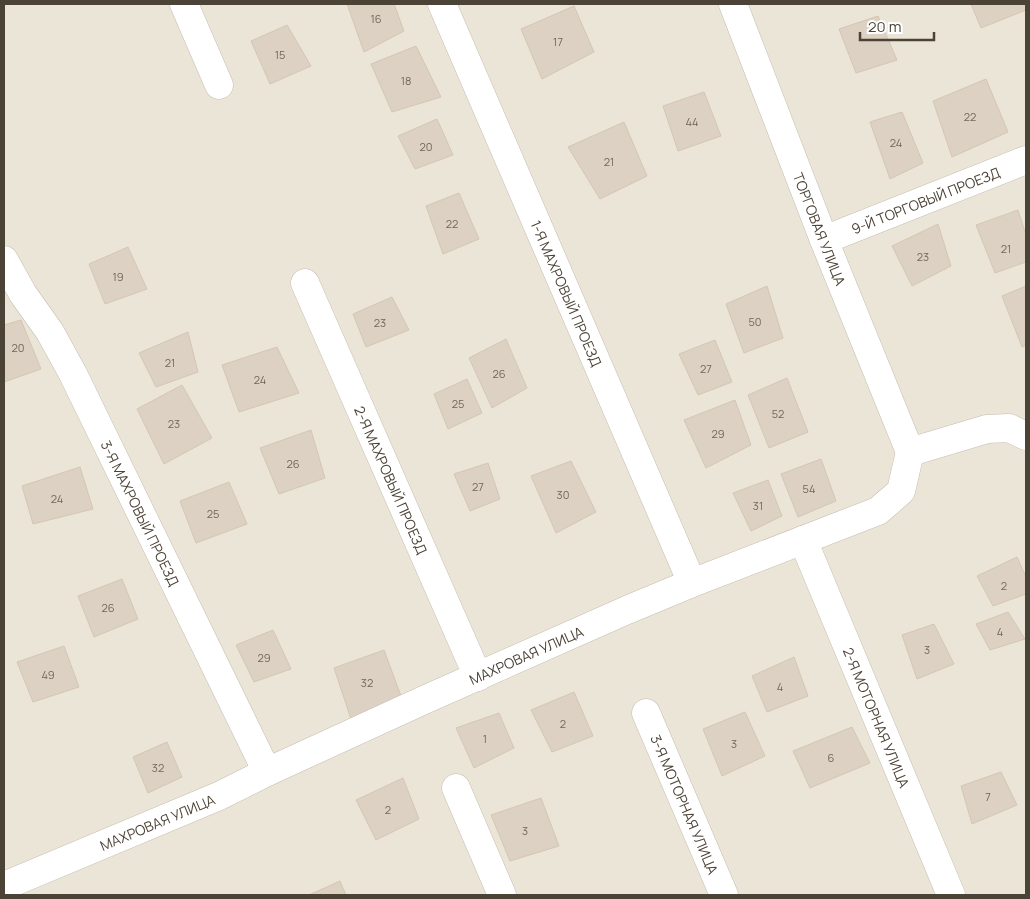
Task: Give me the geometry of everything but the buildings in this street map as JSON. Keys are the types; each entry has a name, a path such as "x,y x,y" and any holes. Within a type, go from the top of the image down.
{"street":[{"path":"184,4 219,85"},
{"name":"1-Я МАХРОВЫЙ ПРОЕЗД","path":"442,4 692,583"},
{"name":"ТОРГОВАЯ УЛИЦА","path":"742,6 824,240 910,452"},
{"name":"9-Й ТОРГОВЫЙ ПРОЕЗД","path":"824,240 1026,160"},
{"name":"3-Я МАХРОВЫЙ ПРОЕЗД","path":"4,260 23,294 50,332 73,374 267,772"},
{"name":"2-Я МАХРОВЫЙ ПРОЕЗД","path":"305,282 478,677"},
{"path":"910,452 987,429 1009,428 1026,436"},
{"name":"МАХРОВАЯ УЛИЦА","path":"5,883 219,796 424,700 614,615 878,511 901,492 910,452"},
{"name":"2-Я МОТОРНАЯ УЛИЦА","path":"803,540 951,895"},
{"name":"3-Я МОТОРНАЯ УЛИЦА","path":"646,712 724,895"},
{"path":"456,788 502,895"}],"shaded area":[{"path":"4,4 1026,4 1026,895 4,895"}]}
